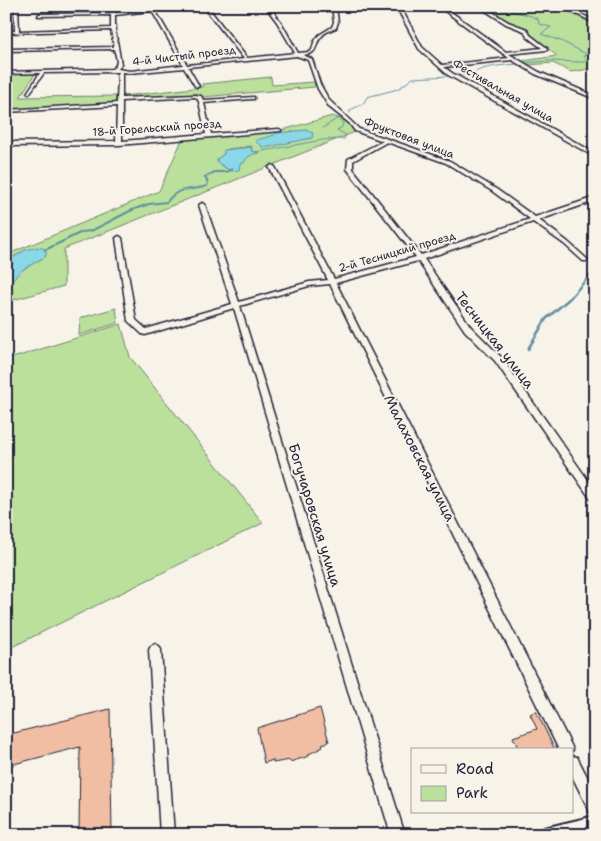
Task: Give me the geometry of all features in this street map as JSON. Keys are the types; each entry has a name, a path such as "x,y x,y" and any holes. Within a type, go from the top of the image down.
{"main road":[{"path":"551,835 595,826"}],"street":[{"path":"16,6 17,32"},
{"path":"113,6 113,29 119,64 113,70"},
{"path":"40,15 113,14 182,6"},
{"path":"205,6 245,58"},
{"name":"Фруктовая улица","path":"267,6 298,54 310,59 318,85 331,107 350,119 358,130 448,162 494,190 584,260"},
{"path":"298,54 310,53 314,50 316,39 324,31 334,28 336,22 334,6"},
{"name":"Фестивальная улица","path":"398,6 420,48 450,74 595,155"},
{"path":"440,6 513,59 537,73 595,98"},
{"path":"480,6 506,23 526,30 528,36 546,49 506,53"},
{"path":"563,6 595,22"},
{"path":"153,10 197,86"},
{"path":"6,32 113,29"},
{"path":"6,50 116,48"},
{"name":"4-й Чистый проезд","path":"6,73 113,70 120,72 298,54"},
{"path":"441,66 513,59"},
{"path":"29,93 43,72"},
{"path":"119,143 120,72"},
{"path":"6,111 195,96 200,97 209,135"},
{"path":"201,102 252,98"},
{"name":"18-й Горельский проезд","path":"6,144 119,143 279,130"},
{"name":"Тесницкая улица","path":"388,140 350,160 350,169 420,258 468,328 498,359 595,498"},
{"path":"588,151 595,150"},
{"name":"Малаховская улица","path":"272,167 332,282 565,748"},
{"name":"2-й Тесницкий проезд","path":"120,238 132,320 145,332 309,284 332,282 420,258 595,199"},
{"name":"Богучаровская улица","path":"202,205 236,304 398,835"},
{"path":"155,650 166,835"},
{"path":"574,766 595,807"}],"green space":[{"path":"482,6 556,6 595,25 595,68 571,72 553,63 528,65 523,61 557,56 532,36 528,30"},
{"path":"35,74 20,97 116,96 115,103 6,110 6,88 11,82 6,82 6,75"},
{"path":"271,77 272,85 314,82 315,87 203,97 196,94 121,99 122,96 203,87 202,84"},
{"path":"332,116 348,121 355,132 64,249 64,286 6,302 6,286 22,270 46,256 25,250 6,262 6,255 159,191 182,140 279,131","holes":["252,147 251,151 258,153 252,154 230,171 224,167 219,158 224,154 225,150"]},
{"path":"116,308 118,323 79,335 80,318"},
{"path":"121,324 130,357 263,523 6,650 6,360"}],"water":[{"path":"306,130 313,133 312,138 264,148 255,141 277,133"},
{"path":"252,147 251,151 259,152 240,164 239,170 230,171 217,162 217,159 224,154 224,150"},
{"path":"38,247 46,249 46,256 22,270 6,286 6,262 25,250"}],"building":[{"path":"320,708 329,742 322,744 323,747 309,754 309,756 290,762 290,760 273,763 273,760 264,763 257,728"},
{"path":"110,709 112,835 79,835 80,747 6,766 6,735"},
{"path":"536,711 554,748 518,748 513,737 537,729 530,714"}],"waterway":[{"path":"492,6 538,19 539,24 551,27 541,34 561,41 588,55"},
{"path":"588,55 595,53"},
{"path":"523,63 549,61 583,62 588,61 583,56 588,55"},
{"path":"458,75 471,75 487,68 519,64"},
{"path":"350,113 350,110 363,104 367,97 398,89 413,78 450,76"},
{"path":"257,152 322,140 344,139 346,135 337,130 342,127 343,123 338,118 323,128"},
{"path":"45,250 82,232 91,231 132,210 149,204 167,202 180,191 207,186 208,183 205,177 215,172 226,172 232,169"},
{"path":"591,275 595,270"},
{"path":"528,349 546,319 570,298 592,273"}]}
